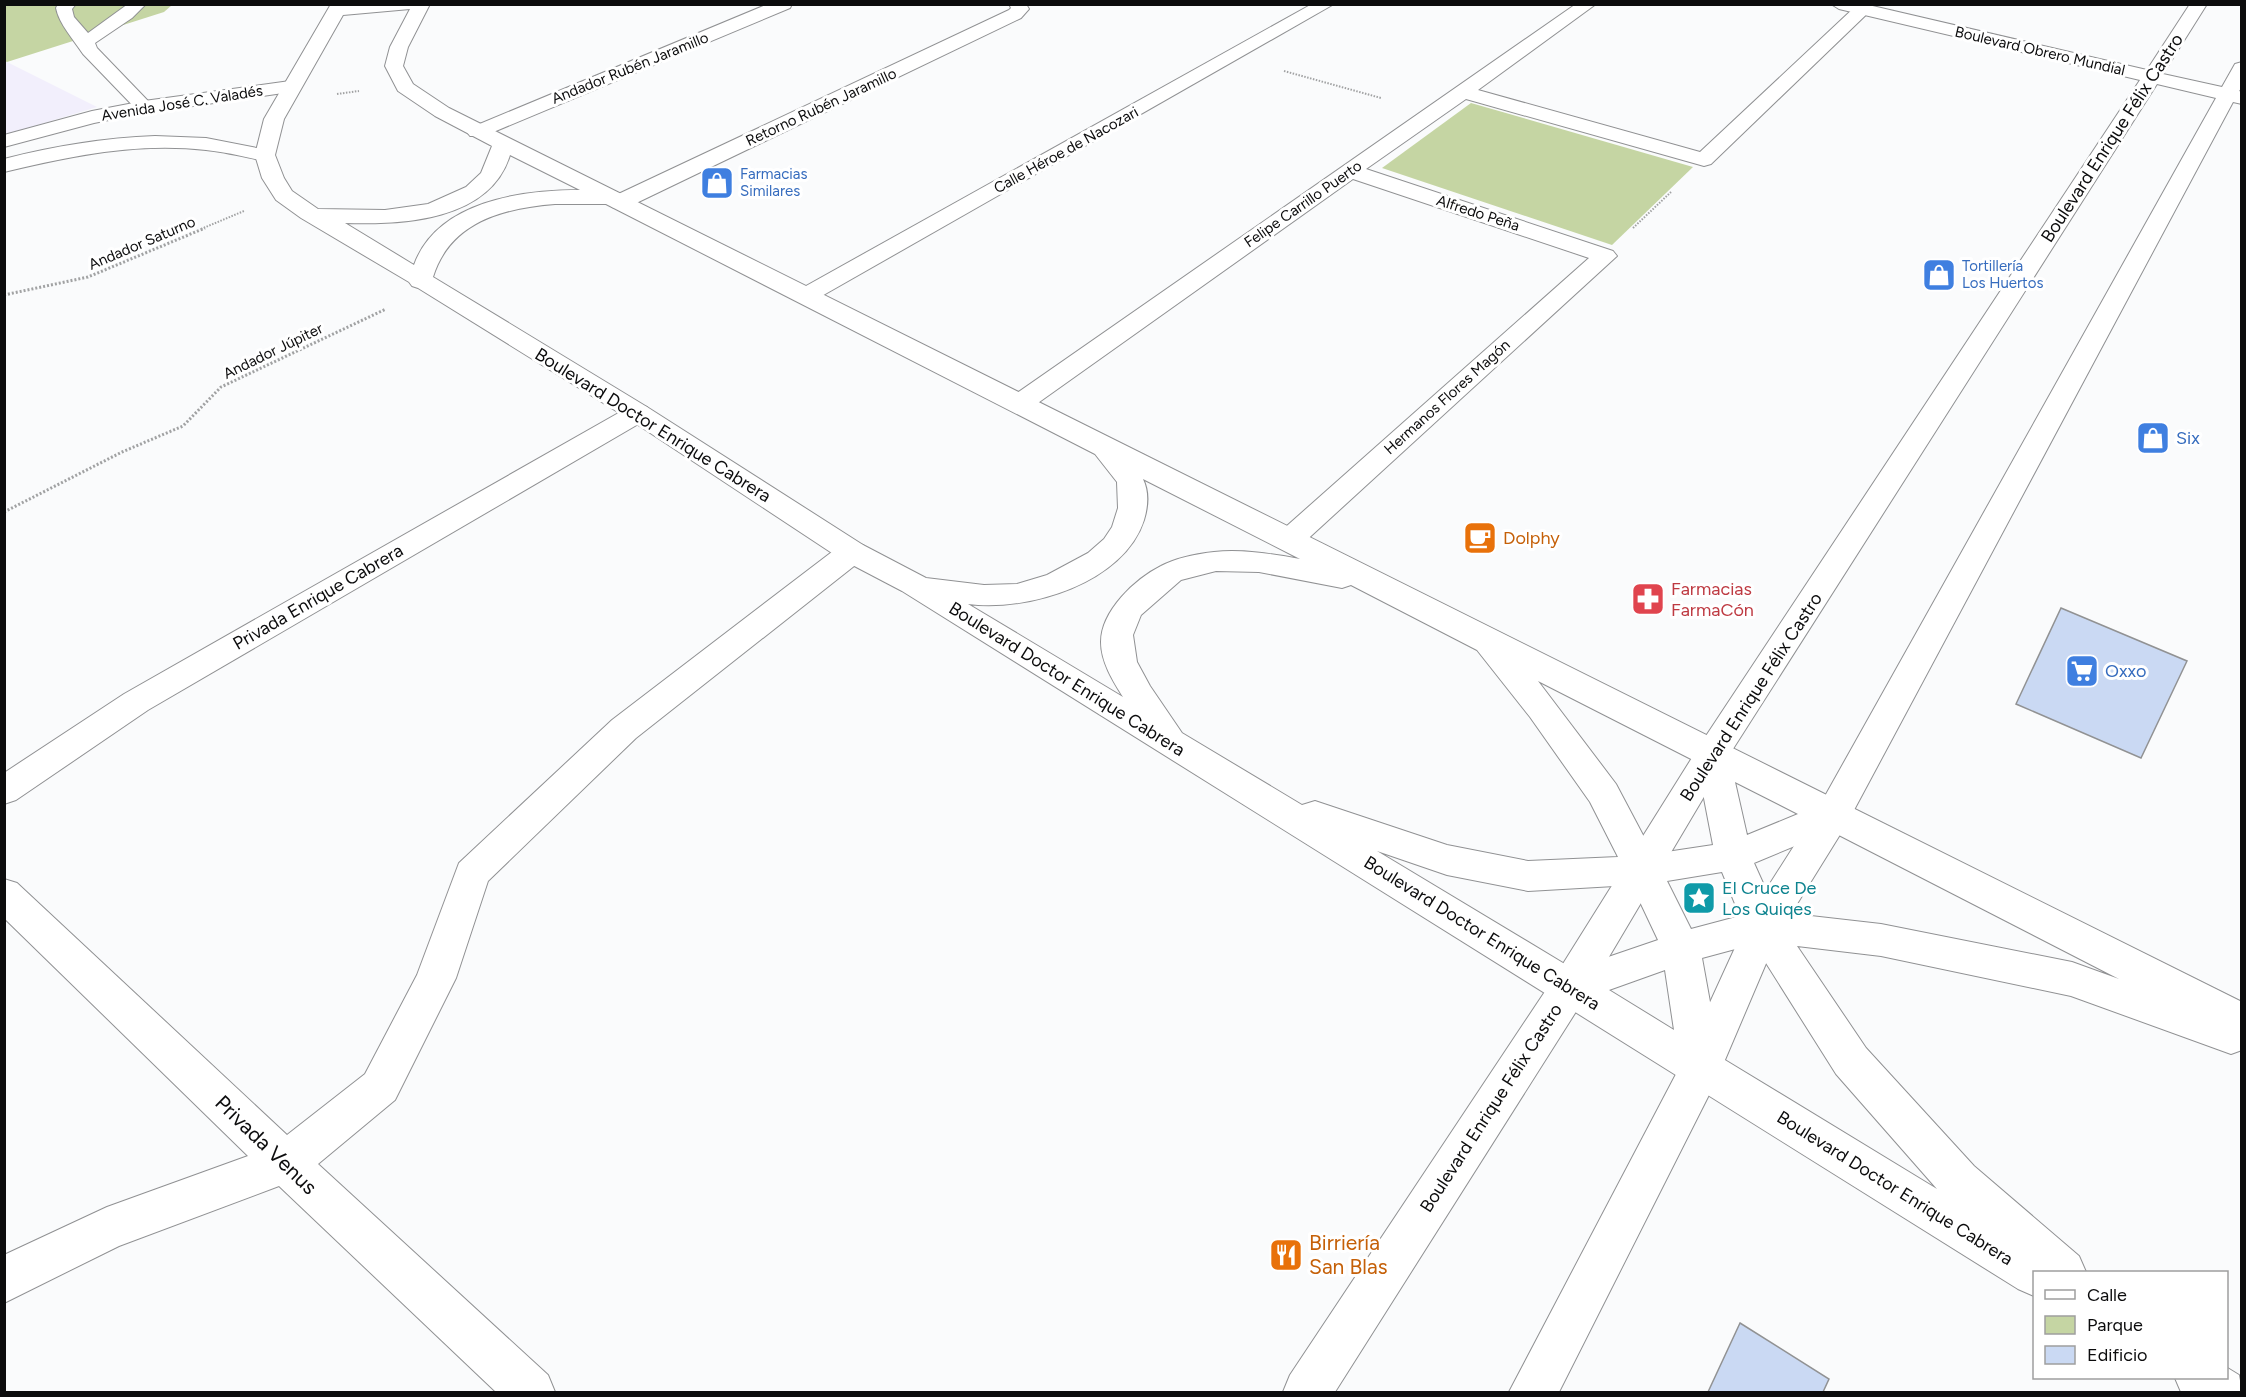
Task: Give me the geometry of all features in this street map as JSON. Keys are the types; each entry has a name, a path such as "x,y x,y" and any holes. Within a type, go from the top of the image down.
{"main road":[{"path":"265,155 274,119 287,93 339,7 412,4"},
{"path":"422,4 399,47 394,66 405,87 433,107 1104,449 1290,539 2241,1022"},
{"name":"Andador Rubén Jaramillo","path":"490,138 784,4"},
{"name":"Calle Héroe de Nacozari","path":"805,296 1326,4"},
{"name":"Felipe Carrillo Puerto","path":"1019,404 1588,4"},
{"name":"Boulevard Obrero Mundial","path":"1839,4 2159,64 2234,81"},
{"name":"Boulevard Obrero Mundial","path":"1917,4 2022,28"},
{"name":"Boulevard Enrique Félix Castro","path":"1307,1392 1570,987 1712,754 2199,4"},
{"name":"Retorno Rubén Jaramillo","path":"617,201 1015,14 1018,7"},
{"path":"1464,92 1704,160 1862,10"},
{"path":"1533,1392 1701,1068 1763,926 1833,815 2234,81"},
{"name":"Avenida José C. Valadés","path":"4,141 92,117 144,106 287,93"},
{"path":"309,213 357,218 391,216 414,213 448,203 477,189 497,165 490,138"},
{"name":"Avenida José C. Valadés","path":"4,166 74,149 105,145 205,144 265,155"},
{"name":"Boulevard Doctor Enrique Cabrera","path":"265,155 273,178 284,195 309,213 349,235 638,413 852,552 913,584 2033,1272"},
{"name":"Alfredo Peña","path":"1350,171 1605,256"},
{"path":"426,284 430,252 465,219 483,210 508,202 545,197 617,201"},
{"name":"Hermanos Flores Magón","path":"1290,539 1605,256"},
{"name":"Privada Enrique Cabrera","path":"4,791 136,702 638,413"},
{"path":"913,584 984,596 1018,594 1073,576 1099,562 1128,525 1134,505 1132,483 1104,449"},
{"path":"4,1280 107,1229 286,1164 380,1087 436,978 472,873 624,729 852,552"},
{"path":"1173,745 1132,684 1119,653 1117,631 1131,606 1156,584 1174,572 1210,563 1257,561 1380,585"},
{"path":"1482,638 1542,708 1604,794 1643,870 1681,948 1701,1068"},
{"path":"1712,754 1733,856 1763,926 1851,1060 1959,1181 2062,1271"},
{"path":"1259,796 1448,860 1528,876 1643,870 1733,856 1833,815"},
{"name":"Privada Venus","path":"4,894 286,1164 531,1392"},
{"path":"1570,987 1681,948 1763,926 1881,940 2072,979 2241,1040"},
{"path":"2202,1379 2222,1392"}],"lane":[{"path":"68,4 64,8 66,18 86,42 89,50 144,106"},
{"path":"86,42 126,15 138,4"}],"path":[{"path":"1234,56 1433,113"},
{"path":"287,93 405,87"},
{"path":"1605,256 1704,160"},
{"name":"Andador Saturno","path":"4,295 88,277 284,195"},
{"name":"Andador Júpiter","path":"4,512 122,452 183,426 221,387 426,284"}],"shaded area":[{"path":"5,61 97,107 5,135"}],"green space":[{"path":"4,5 172,5 164,12 7,62 4,61"},
{"path":"1471,103 1693,167 1612,245 1382,168"}],"building":[{"path":"2061,608 2187,661 2141,758 2016,704"},
{"path":"1740,1323 1829,1379 1823,1392 1708,1392"}],"place":[{"name":"Farmacias Similares","path":"717,183"},
{"name":"Tortillería Los Huertos","path":"1939,275"},
{"name":"Six","path":"2153,438"},
{"name":"Dolphy","path":"1480,538"},
{"name":"Farmacias FarmaCón","path":"1648,599"},
{"name":"Oxxo","path":"2082,671"},
{"name":"El Cruce De Los Quiqes","path":"1699,898"},
{"name":"Birriería San Blas","path":"1286,1255"}]}
